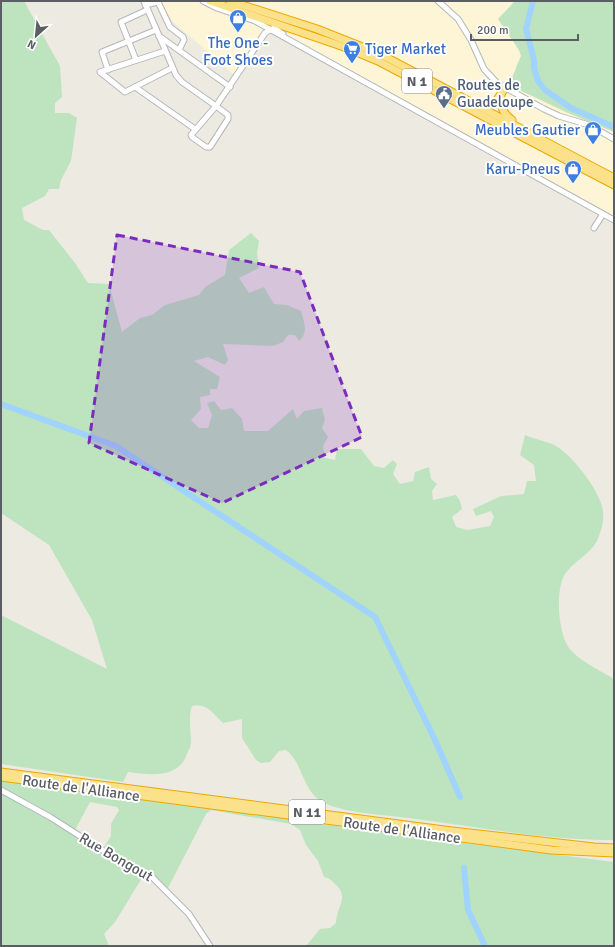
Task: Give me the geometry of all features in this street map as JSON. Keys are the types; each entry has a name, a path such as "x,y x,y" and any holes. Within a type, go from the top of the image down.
{"highway":[{"name":"N 1","path":"210,1 363,55 614,178"},
{"name":"N 1","path":"230,1 350,41 380,54 433,80 544,140 555,150 614,185"},
{"path":"433,80 487,106 494,104 503,91"},
{"path":"503,91 502,107 508,117 544,140"},
{"path":"555,150 598,163"},
{"path":"555,150 596,181"},
{"name":"Route de l'Alliance","path":"1,772 452,831 614,848"},
{"name":"Route de l'Alliance","path":"1,777 551,850 614,853"}],"street":[{"path":"203,1 217,8 255,21 614,220"},
{"path":"438,1 458,19 471,40 484,69 503,91 560,116 589,125 614,139"},
{"path":"136,60 121,22 146,6 158,2 170,27 183,37 184,40 178,50"},
{"path":"146,6 172,68 182,82 216,106 229,118 210,147 206,147 191,135 216,106 230,87 268,29"},
{"path":"157,32 178,50 230,87"},
{"path":"108,70 102,52 128,41 157,32"},
{"path":"165,51 100,72 125,92 172,68"},
{"path":"136,87 195,129"},
{"path":"594,228 603,214"},
{"name":"Rue Bongout","path":"1,790 50,817 102,850 152,877 189,914 210,946"}],"highlighted area":[{"path":"117,235 300,272 362,437 222,503 89,443"}],"shaded area":[{"path":"161,1 515,1 498,19 519,50 521,56 516,66 514,88 614,132 614,223 268,30 239,79 172,21"}],"green space":[{"path":"1,1 24,1 60,66 62,97 55,103 55,113 69,113 77,118 71,161 61,180 59,189 49,189 45,196 22,208 24,220 43,230 49,230 75,263 88,283 109,284 122,332 140,318 152,315 165,305 199,295 205,287 225,275 229,250 251,233 259,241 257,253 259,268 239,278 249,293 264,287 274,304 287,305 301,311 305,331 299,341 295,335 288,335 283,342 273,346 223,344 228,360 225,365 208,357 194,361 220,377 217,389 210,389 210,395 200,397 201,409 191,420 199,428 208,428 212,415 207,403 214,401 221,410 232,408 242,419 244,431 268,431 293,409 297,419 304,411 322,408 325,420 322,428 328,437 323,446 325,458 335,460 337,449 361,449 374,466 384,468 393,460 397,464 393,474 400,484 413,481 415,472 429,467 431,479 437,484 432,491 433,500 456,495 460,501 462,509 452,517 456,527 468,530 490,526 494,517 491,511 476,516 473,509 501,496 524,494 527,481 536,481 534,465 520,455 525,435 556,446 578,466 586,476 598,495 603,512 603,523 594,546 565,574 560,590 559,611 562,632 569,648 584,661 614,679 614,840 563,838 512,832 364,813 329,805 321,801 310,790 292,755 286,750 279,751 270,762 261,763 256,760 242,738 242,719 223,723 206,707 197,705 192,706 190,720 191,746 183,762 177,768 162,774 128,772 123,782 1,764 1,615 107,669 92,620 49,545 1,513"},
{"path":"515,1 614,1 614,132 568,113 509,85 521,56 519,50 498,19"},
{"path":"1,779 212,807 364,830 614,862 614,946 306,946 320,929 330,928 336,923 342,895 334,883 324,877 318,861 306,845 300,830 291,824 211,810 206,814 167,890 145,873 115,922 104,934 109,946 1,946","holes":["90,802 117,807 119,810 111,824 111,836 102,850 74,832"]}],"waterway":[{"path":"533,1 526,29 538,81 545,90 571,108 614,127"},
{"path":"1,404 116,446 375,617 435,740 460,797"},
{"path":"464,868 468,910 485,946"}],"place":[{"name":"The One - Foot Shoes","path":"238,33"},
{"name":"Tiger Market","path":"352,64"},
{"name":"Routes de Guadeloupe","path":"444,109"},
{"name":"Meubles Gautier","path":"593,145"},
{"name":"Karu-Pneus","path":"573,184"}]}
